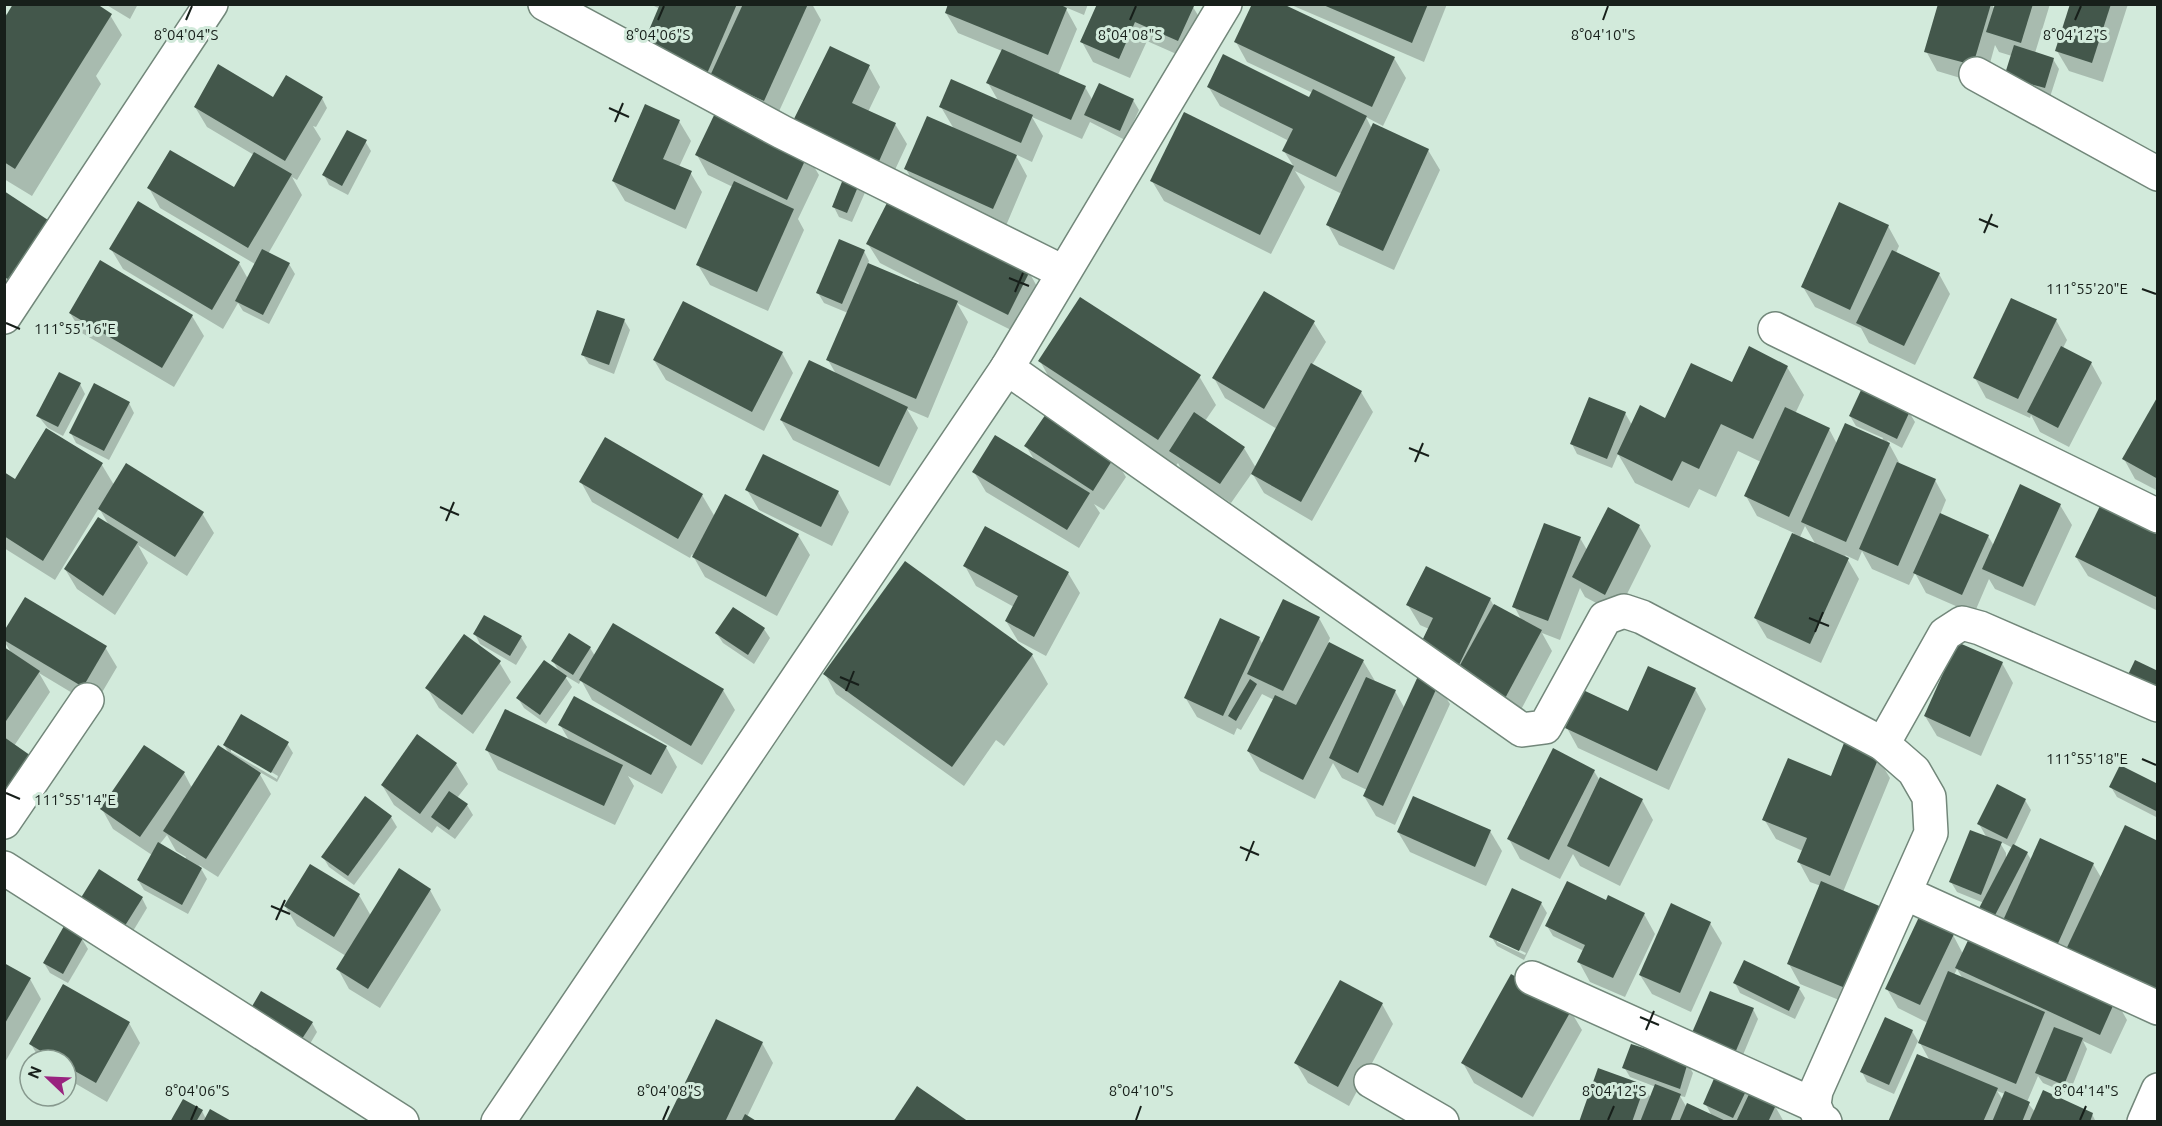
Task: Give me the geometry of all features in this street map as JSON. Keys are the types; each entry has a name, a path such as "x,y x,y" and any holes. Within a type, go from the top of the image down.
{"street":[{"path":"4,317 212,4"},
{"path":"545,4 782,132 1063,272"},
{"path":"498,1122 1007,368 1225,4"},
{"path":"1976,74 2157,174"},
{"path":"1775,329 2157,516"},
{"path":"1007,368 1522,730 1545,727 1605,618 1624,611 1642,617 1883,744 1914,771 1929,797 1931,833 1816,1091 1819,1113"},
{"path":"1883,744 1945,634 1962,623 1980,628 2157,705"},
{"path":"4,822 87,700"},
{"path":"4,868 402,1122"},
{"path":"1905,893 2157,1008"},
{"path":"1532,978 1819,1113"},
{"path":"1371,1081 1442,1122"},
{"path":"2144,1122 2157,1090"}],"building":[{"path":"13,4 97,4 112,14 15,169 4,162 4,19"},
{"path":"660,4 737,4 706,76 641,49"},
{"path":"743,4 808,4 764,101 710,76"},
{"path":"948,4 1059,4 1067,8 1048,55 945,13"},
{"path":"1097,4 1191,4 1194,6 1178,41 1135,22 1119,59 1080,42"},
{"path":"1252,4 1283,4 1395,57 1372,107 1234,42"},
{"path":"1321,4 1428,4 1412,43"},
{"path":"1938,4 1991,4 1973,65 1924,52"},
{"path":"1995,4 2033,4 2021,43 1986,32"},
{"path":"2070,4 2111,4 2092,63 2055,51"},
{"path":"2014,45 2054,58 2045,88 2004,77"},
{"path":"830,46 870,65 852,103 896,123 876,168 790,127"},
{"path":"1002,49 1086,86 1071,120 986,83"},
{"path":"1223,54 1309,97 1313,89 1367,116 1336,177 1282,151 1293,129 1207,87"},
{"path":"218,64 273,97 286,75 323,97 285,161 194,107"},
{"path":"951,79 1033,115 1021,143 939,107"},
{"path":"1099,83 1134,99 1120,131 1084,115"},
{"path":"645,104 680,120 663,159 692,171 675,210 612,181"},
{"path":"717,109 808,154 787,200 695,155"},
{"path":"1184,112 1294,166 1260,235 1150,181"},
{"path":"927,116 1017,155 993,209 904,169"},
{"path":"1373,123 1429,149 1383,251 1326,225"},
{"path":"347,130 367,140 342,186 322,175"},
{"path":"170,150 234,187 254,152 292,174 248,248 147,188"},
{"path":"847,169 862,177 847,213 832,207"},
{"path":"734,181 794,209 757,292 696,265"},
{"path":"4,191 48,220 8,279 4,277"},
{"path":"889,199 1030,271 1008,315 866,244"},
{"path":"138,201 240,262 212,310 109,249"},
{"path":"1839,202 1889,225 1850,310 1801,287"},
{"path":"839,239 865,250 842,304 816,293"},
{"path":"262,249 290,263 263,315 235,301"},
{"path":"1892,250 1940,273 1904,346 1856,323"},
{"path":"100,260 193,315 162,368 69,313"},
{"path":"868,263 958,301 916,399 826,360"},
{"path":"1264,291 1315,321 1264,409 1212,378"},
{"path":"1080,297 1201,375 1158,440 1038,361"},
{"path":"2011,298 2057,319 2018,399 1973,378"},
{"path":"683,301 783,352 752,412 653,360"},
{"path":"597,310 625,319 609,365 581,355"},
{"path":"1749,346 1788,366 1753,439 1721,424 1699,469 1682,461 1672,481 1617,454 1640,405 1665,418 1691,363 1732,382"},
{"path":"2061,346 2092,362 2058,428 2027,412"},
{"path":"809,360 908,407 879,467 780,420"},
{"path":"1311,363 1362,391 1301,502 1251,474"},
{"path":"59,372 81,383 58,427 36,416"},
{"path":"94,383 130,402 104,451 69,433"},
{"path":"1862,388 1910,411 1897,439 1849,416"},
{"path":"2158,396 2158,479 2122,459"},
{"path":"1589,397 1626,412 1607,459 1570,444"},
{"path":"1785,407 1830,428 1789,517 1744,496"},
{"path":"1048,411 1115,456 1093,491 1024,446"},
{"path":"1194,412 1245,447 1220,484 1169,451"},
{"path":"1845,423 1890,443 1846,542 1801,522"},
{"path":"46,428 103,463 43,561 4,536 4,472 15,479"},
{"path":"995,435 1090,493 1067,530 972,472"},
{"path":"605,437 703,494 678,539 579,482"},
{"path":"763,454 839,491 821,527 745,490"},
{"path":"1897,462 1936,479 1898,566 1859,549"},
{"path":"126,463 204,512 175,557 98,509"},
{"path":"2020,484 2061,504 2023,587 1982,569"},
{"path":"725,494 799,534 766,597 692,557"},
{"path":"2100,506 2158,535 2158,598 2075,557"},
{"path":"1608,507 1640,525 1605,595 1572,577"},
{"path":"1940,513 1989,535 1962,595 1913,573"},
{"path":"98,517 138,542 103,596 64,569"},
{"path":"1544,523 1581,537 1548,621 1512,607"},
{"path":"985,526 1069,572 1034,637 1005,621 1018,596 963,566"},
{"path":"1792,533 1849,558 1810,644 1754,618"},
{"path":"905,561 1033,654 952,767 823,674"},
{"path":"1426,566 1491,598 1458,667 1419,647 1433,618 1406,605"},
{"path":"25,597 107,646 83,687 4,640 4,631"},
{"path":"1283,599 1320,617 1283,691 1247,674"},
{"path":"1494,604 1542,630 1503,702 1454,676"},
{"path":"733,607 765,628 748,655 715,633"},
{"path":"484,615 522,636 510,656 473,634"},
{"path":"1220,618 1260,637 1223,716 1184,698"},
{"path":"613,623 724,689 691,746 579,680"},
{"path":"569,633 591,647 573,675 551,661"},
{"path":"464,634 501,661 462,715 425,688"},
{"path":"1329,642 1364,660 1303,780 1247,751 1275,695 1296,705"},
{"path":"1957,642 2003,662 1970,737 1924,716"},
{"path":"4,647 40,671 4,724"},
{"path":"544,660 567,676 540,715 516,698"},
{"path":"2135,660 2158,671 2158,697 2125,681"},
{"path":"1648,666 1696,688 1657,771 1565,728 1583,690 1628,711"},
{"path":"1419,674 1439,683 1383,806 1363,796"},
{"path":"1366,677 1396,690 1358,773 1329,758"},
{"path":"1250,679 1257,684 1236,721 1228,716"},
{"path":"574,696 667,746 651,775 558,725"},
{"path":"505,709 623,765 604,806 485,750"},
{"path":"241,714 289,742 271,773 223,745"},
{"path":"417,734 457,763 420,814 381,785"},
{"path":"4,737 34,758 4,794"},
{"path":"1844,743 1879,757 1830,876 1797,862 1807,838 1762,820 1788,758 1831,776"},
{"path":"144,745 185,772 140,837 100,809"},
{"path":"218,745 261,773 206,859 163,831"},
{"path":"1553,748 1595,770 1549,860 1507,839"},
{"path":"2120,765 2158,784 2158,812 2109,787"},
{"path":"1600,777 1643,799 1609,867 1567,846"},
{"path":"1997,784 2026,799 2007,839 1977,824"},
{"path":"449,791 468,804 449,830 431,817"},
{"path":"365,796 392,816 348,876 321,857"},
{"path":"1413,796 1491,830 1475,867 1397,832"},
{"path":"2125,825 2158,841 2158,991 2062,958"},
{"path":"1970,830 2002,842 1981,895 1949,882"},
{"path":"2040,838 2094,863 2055,950 2001,925"},
{"path":"158,842 202,868 182,905 137,880"},
{"path":"2013,844 2028,852 1992,921 1977,912"},
{"path":"310,864 360,894 334,937 284,906"},
{"path":"399,868 431,889 368,989 336,969"},
{"path":"99,869 143,897 121,932 77,904"},
{"path":"1567,881 1606,900 1608,895 1645,913 1613,978 1577,962 1585,945 1545,926"},
{"path":"1821,881 1884,908 1850,990 1787,964"},
{"path":"1512,888 1542,902 1519,951 1489,937"},
{"path":"1671,903 1711,922 1680,993 1639,975"},
{"path":"1919,917 1954,934 1920,1005 1885,989"},
{"path":"64,926 83,938 63,974 43,963"},
{"path":"1972,932 2116,999 2100,1035 1955,968"},
{"path":"1744,960 1800,987 1789,1011 1733,983"},
{"path":"4,963 31,978 4,1025"},
{"path":"1948,971 2045,1012 2016,1084 1918,1043"},
{"path":"1511,974 1572,1009 1522,1098 1461,1063"},
{"path":"1340,980 1383,1003 1338,1087 1294,1063"},
{"path":"63,984 130,1022 96,1083 78,1073 78,1048 36,1048 29,1044"},
{"path":"261,991 313,1022 298,1045 247,1015"},
{"path":"1710,991 1754,1008 1735,1053 1691,1035"},
{"path":"1885,1017 1913,1030 1889,1085 1860,1072"},
{"path":"716,1019 763,1042 725,1122 666,1122"},
{"path":"2054,1027 2083,1038 2064,1085 2035,1073"},
{"path":"1631,1044 1688,1062 1680,1089 1622,1068"},
{"path":"1917,1054 1998,1088 1983,1122 1888,1122"},
{"path":"1598,1068 1645,1085 1632,1122 1579,1122"},
{"path":"1716,1074 1747,1089 1733,1118 1703,1104"},
{"path":"1655,1084 1681,1094 1670,1122 1640,1122"},
{"path":"917,1086 969,1122 893,1122"},
{"path":"2043,1090 2093,1113 2090,1122 2029,1122"},
{"path":"2005,1091 2030,1102 2022,1122 1992,1122"},
{"path":"1750,1092 1776,1105 1768,1122 1736,1122"},
{"path":"183,1099 203,1110 196,1122 170,1122"},
{"path":"1687,1103 1728,1122 1679,1122"},
{"path":"210,1109 233,1122 203,1122"},
{"path":"745,1114 758,1122 741,1122"}]}
